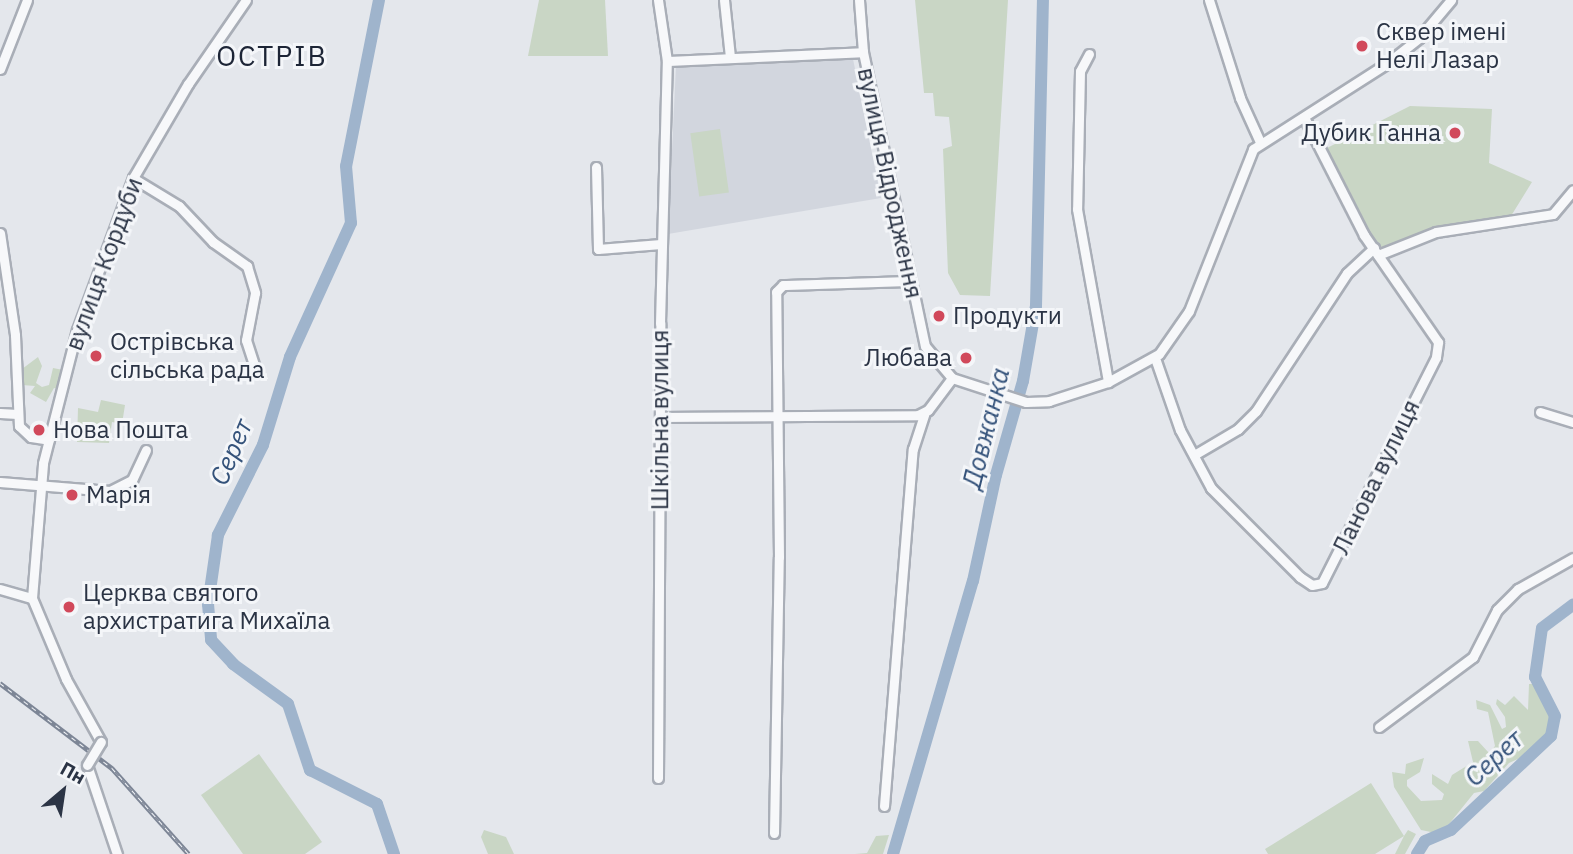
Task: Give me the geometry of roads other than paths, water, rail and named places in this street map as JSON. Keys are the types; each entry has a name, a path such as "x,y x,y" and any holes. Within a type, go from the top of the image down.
{"street":[{"path":"0,69 27,0"},
{"name":"вулиця Кордуби","path":"32,598 41,486 49,440 77,330 133,178 188,84 246,0"},
{"name":"Шкільна вулиця","path":"658,0 667,61 661,244 658,778"},
{"path":"723,0 730,57"},
{"name":"вулиця Відродження","path":"859,0 863,52 925,345 952,378"},
{"path":"1209,0 1240,98 1260,142"},
{"path":"884,806 913,449 925,413 952,378 1026,402 1049,401 1108,382 1155,358 1189,311 1240,173 1260,142 1304,117 1410,46 1451,0"},
{"path":"667,61 863,52"},
{"path":"1088,54 1082,61 1079,82 1077,209 1108,382"},
{"name":"Ланова вулиця","path":"1155,358 1194,455 1212,488 1235,516 1300,577 1312,585 1322,583 1436,357 1438,342 1376,252 1304,117"},
{"path":"596,167 598,249 661,244"},
{"path":"133,178 179,206 213,242 247,266 255,293 246,340 255,368"},
{"path":"1194,455 1238,429 1256,411 1347,273 1376,252 1436,232 1553,214 1573,190"},
{"path":"0,233 15,335 17,414 23,432 49,440"},
{"path":"774,833 779,288 911,281"},
{"path":"1540,412 1573,422"},
{"path":"0,413 17,414"},
{"path":"660,417 925,413"},
{"path":"0,482 100,492 121,489 140,470 146,450"},
{"path":"1379,727 1473,657 1496,610 1518,589 1573,558"},
{"path":"0,589 32,598 66,679 101,741 87,765 117,854"}],"waterway":[{"name":"Серет","path":"379,0 346,166 351,223 290,357 263,445 218,535 208,604 211,640 233,664 288,704 310,770 377,804 394,854"},
{"name":"Довжанка","path":"893,854 973,581 996,475 1023,381 1036,306 1043,0"},
{"name":"Серет","path":"1417,854 1425,841 1451,830 1551,736 1555,716 1535,677 1542,628 1573,605"}],"railway":[{"path":"0,683 112,768 189,854"}],"place":[{"name":"Сквер імені Нелі Лазар","path":"1362,46"},
{"name":"Дубик Ганна","path":"1455,133"},
{"name":"Продукти","path":"939,316"},
{"name":"Острівська сільська рада","path":"96,356"},
{"name":"Любава","path":"966,358"},
{"name":"Нова Пошта","path":"39,430"},
{"name":"Марія","path":"72,495"},
{"name":"Церква святого архистратига Михаїла","path":"69,607"}],"district":[{"name":"ОСТРІВ","path":"272,56"}]}
